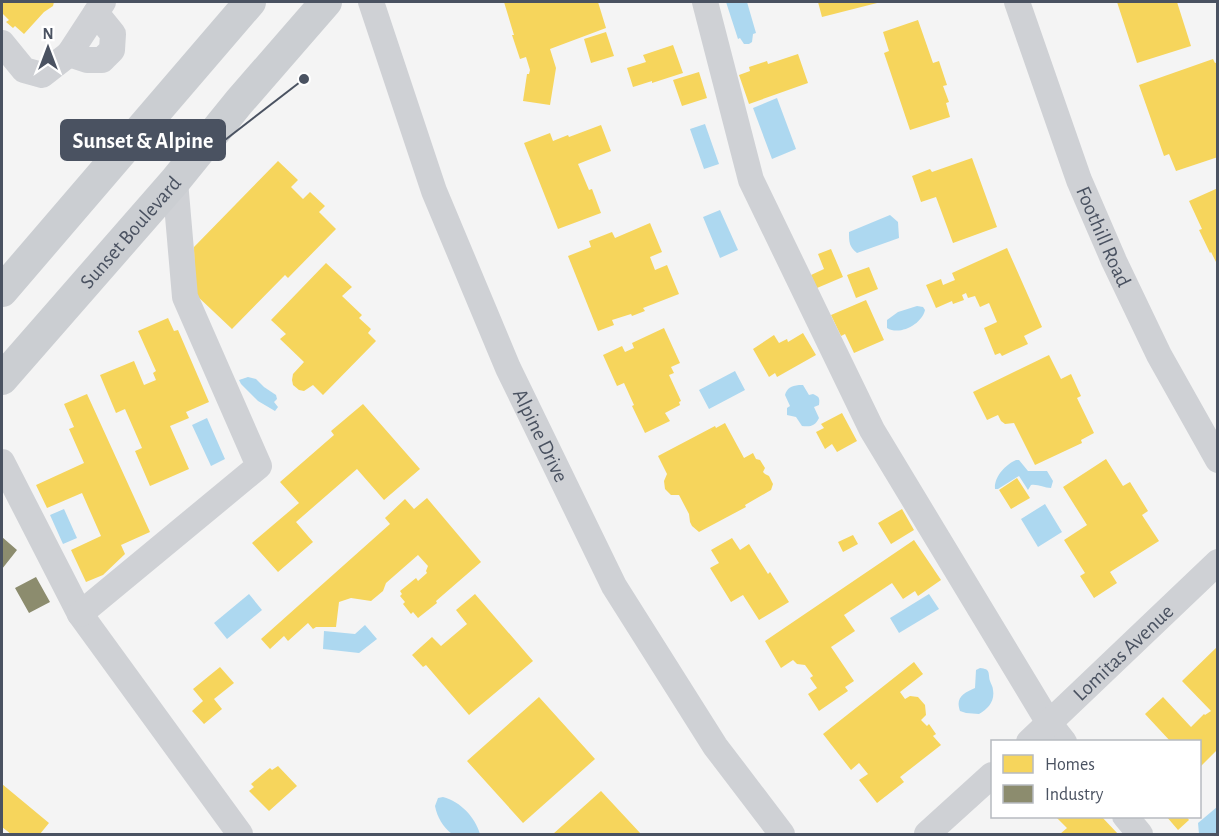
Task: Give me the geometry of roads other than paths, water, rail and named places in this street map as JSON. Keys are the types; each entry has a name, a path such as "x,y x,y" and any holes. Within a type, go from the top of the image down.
{"main road":[{"path":"2,291 250,2"},
{"name":"Sunset Boulevard","path":"2,379 175,181 326,2"}],"street":[{"name":"Alpine Drive","path":"371,2 434,191 508,368 614,586 715,746 782,834"},
{"path":"705,2 750,180 872,430 1057,732"},
{"name":"Foothill Road","path":"1017,2 1079,180 1114,261 1159,355 1218,460"},
{"path":"2,43 24,70 42,75 69,54 99,7"},
{"path":"80,614 259,466 185,297 175,181"},
{"path":"2,462 80,614 240,834"},
{"name":"Lomitas Avenue","path":"1032,740 1057,732 1218,562"},
{"path":"927,834 991,777"},
{"path":"1127,818 1140,834"}],"water":[{"path":"726,2 747,2 756,33 753,34 752,42 749,44 744,44 740,38 738,39"},
{"path":"777,98 796,149 772,159 753,108"},
{"path":"705,124 719,164 704,169 690,129"},
{"path":"720,210 738,250 720,258 703,217"},
{"path":"890,215 898,222 899,238 857,253 852,249 849,232"},
{"path":"917,306 925,310 915,324 898,331 887,328 887,320 898,312"},
{"path":"735,371 745,390 709,409 699,390"},
{"path":"248,377 256,379 276,395 277,399 274,402 278,407 275,411 258,401 241,384 239,380"},
{"path":"803,385 809,395 813,394 819,399 819,405 814,407 819,418 810,426 802,426 796,417 787,415 787,408 790,406 786,393 794,386"},
{"path":"207,418 225,459 211,466 192,425"},
{"path":"1019,460 1028,471 1047,471 1053,481 1051,488 1031,485 1028,490 1019,476 995,489 996,480 1001,472"},
{"path":"1045,504 1062,532 1038,547 1021,519"},
{"path":"64,509 77,538 63,544 50,515"},
{"path":"249,594 262,610 227,639 214,623"},
{"path":"929,594 939,609 899,633 890,618"},
{"path":"365,625 377,639 359,653 323,649 324,631 355,634"},
{"path":"980,668 988,672 993,689 992,701 979,714 960,711 960,699 975,688 976,670"},
{"path":"443,797 456,802 466,811 475,822 480,834 452,834 449,831 441,822 435,806 438,798"},
{"path":"1217,807 1217,834 1199,834 1198,823"}],"place":[{"name":"Sunset & Alpine","path":"304,79"}]}
